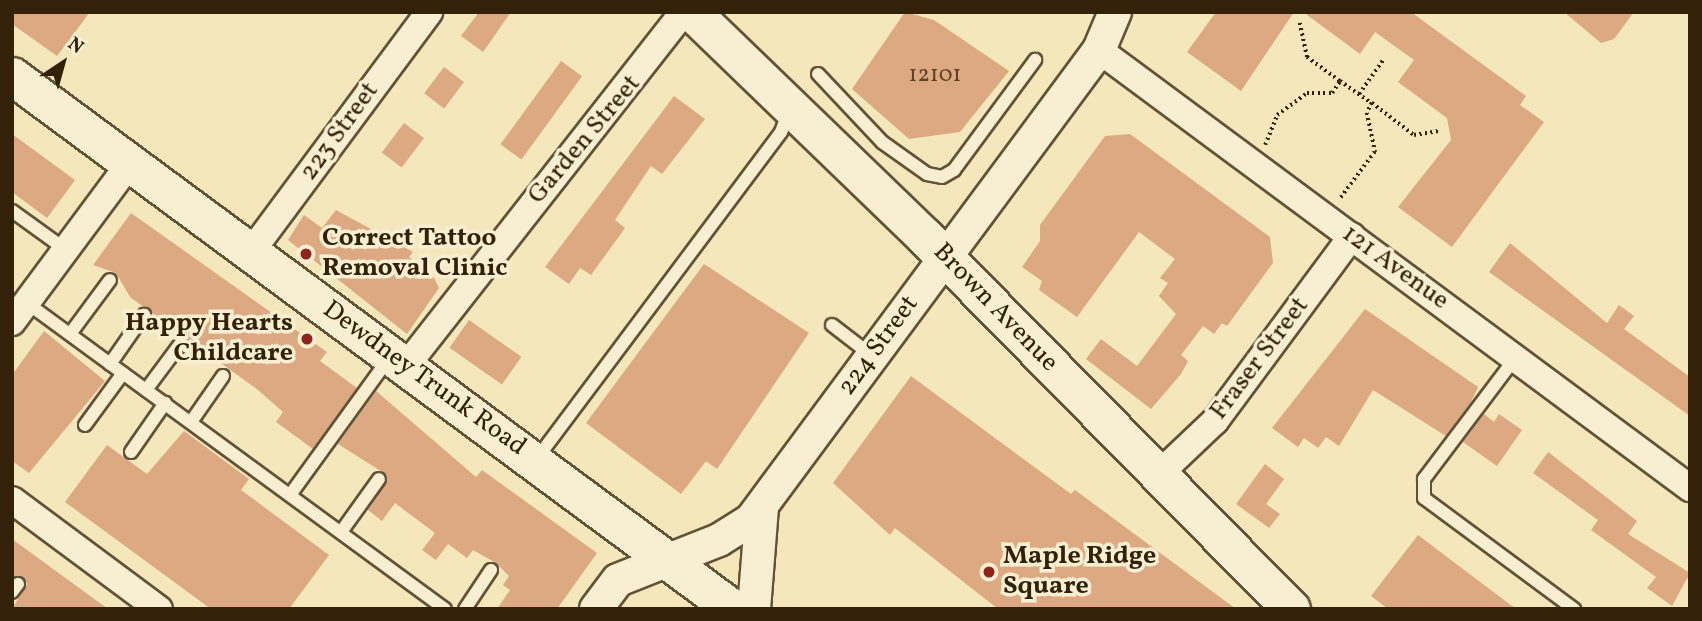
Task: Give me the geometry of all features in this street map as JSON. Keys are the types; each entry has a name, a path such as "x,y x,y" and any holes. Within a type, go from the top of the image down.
{"main road":[{"name":"Brown Avenue","path":"692,12 945,257 1291,609"},
{"name":"Dewdney Trunk Road","path":"12,76 733,609"}],"street":[{"name":"223 Street","path":"251,252 429,12"},
{"name":"Garden Street","path":"399,361 636,63 684,12"},
{"name":"224 Street","path":"1099,50 1115,12"},
{"name":"224 Street","path":"596,609 618,580 666,558 734,533 762,508 1099,50 1138,12"},
{"name":"121 Avenue","path":"1099,50 1690,488"},
{"path":"20,312 130,163"},
{"name":"Fraser Street","path":"1158,475 1214,421 1352,236"},
{"path":"12,500 159,609"},
{"path":"754,609 762,508"}],"lane":[{"path":"818,74 882,142 927,174 942,177 954,170 1035,60"},
{"path":"535,461 781,132 791,107"},
{"path":"12,211 66,250"},
{"path":"71,334 110,281"},
{"path":"20,312 71,334 341,532 432,605 446,609"},
{"path":"110,364 144,315"},
{"path":"832,325 872,356"},
{"path":"146,390 181,343"},
{"path":"1516,357 1424,479 1424,498 1574,609"},
{"path":"290,495 399,361"},
{"path":"85,425 123,373"},
{"path":"191,422 223,376"},
{"path":"131,452 165,403"},
{"path":"341,532 379,479"},
{"path":"465,609 491,570"}],"path":[{"path":"1300,23 1307,57 1414,135 1438,131"},
{"path":"1359,94 1383,60"},
{"path":"1264,147 1291,100 1332,93 1340,81"},
{"path":"1338,201 1375,152 1367,113 1372,103"}],"building":[{"path":"12,12 90,12 57,56 12,24"},
{"path":"479,12 511,12 483,52 461,36"},
{"path":"905,12 934,20 1009,71 960,132 909,139 852,89"},
{"path":"1216,12 1294,12 1241,91 1187,52"},
{"path":"1303,12 1411,12 1526,96 1520,105 1544,122 1452,247 1398,207 1451,140 1447,118 1398,82 1414,60 1375,32 1360,54"},
{"path":"1564,12 1634,12 1614,39 1601,43"},
{"path":"561,61 582,76 521,160 500,144"},
{"path":"444,67 464,82 444,108 424,93"},
{"path":"674,96 705,119 662,174 651,166 615,220 625,228 591,275 580,268 569,284 545,267"},
{"path":"404,123 424,138 402,168 382,153"},
{"path":"12,134 75,180 47,218 12,192"},
{"path":"1130,134 1270,237 1273,263 1227,326 1222,323 1214,334 1203,326 1181,355 1188,361 1181,374 1151,409 1086,359 1101,339 1137,366 1176,314 1159,296 1168,283 1160,278 1175,259 1139,232 1077,317 1039,290 1042,281 1022,267 1040,241 1040,225 1105,136"},
{"path":"336,210 413,252 409,257 434,278 439,288 407,334 288,240 304,215 322,228"},
{"path":"131,213 327,352 320,361 357,388 313,449 276,422 283,412 258,390 130,297 116,273 93,265"},
{"path":"1510,243 1607,323 1619,305 1634,316 1624,329 1690,377 1690,416 1489,272"},
{"path":"704,264 809,333 717,469 706,461 681,494 586,423"},
{"path":"1365,309 1478,387 1471,402 1446,436 1373,390 1339,446 1326,437 1318,448 1304,438 1298,447 1272,428"},
{"path":"469,320 521,357 502,385 449,348"},
{"path":"44,331 105,381 29,473 12,461 12,375"},
{"path":"911,376 1071,494 1075,490 1236,609 998,609 895,528 890,535 833,483"},
{"path":"376,391 476,477 482,470 597,553 557,609 497,609 510,590 503,585 509,576 496,563 473,550 467,558 448,544 436,560 422,550 435,533 395,503 382,521 368,510 387,475 338,444"},
{"path":"1484,414 1494,422 1499,414 1522,430 1497,466 1463,442"},
{"path":"184,431 249,479 241,490 329,555 289,609 211,609 65,502 107,445 147,474"},
{"path":"1548,452 1637,521 1628,534 1690,573 1672,606 1647,588 1656,577 1591,530 1598,520 1533,473"},
{"path":"1265,464 1284,479 1266,504 1280,514 1269,528 1236,504"},
{"path":"1418,535 1516,609 1388,609 1371,596"},
{"path":"12,539 108,609 12,609 27,584 23,577 12,578"}],"place":[{"name":"Correct Tattoo Removal Clinic","path":"306,254"},
{"name":"Happy Hearts Childcare","path":"307,339"},
{"name":"Maple Ridge Square","path":"989,572"}]}
